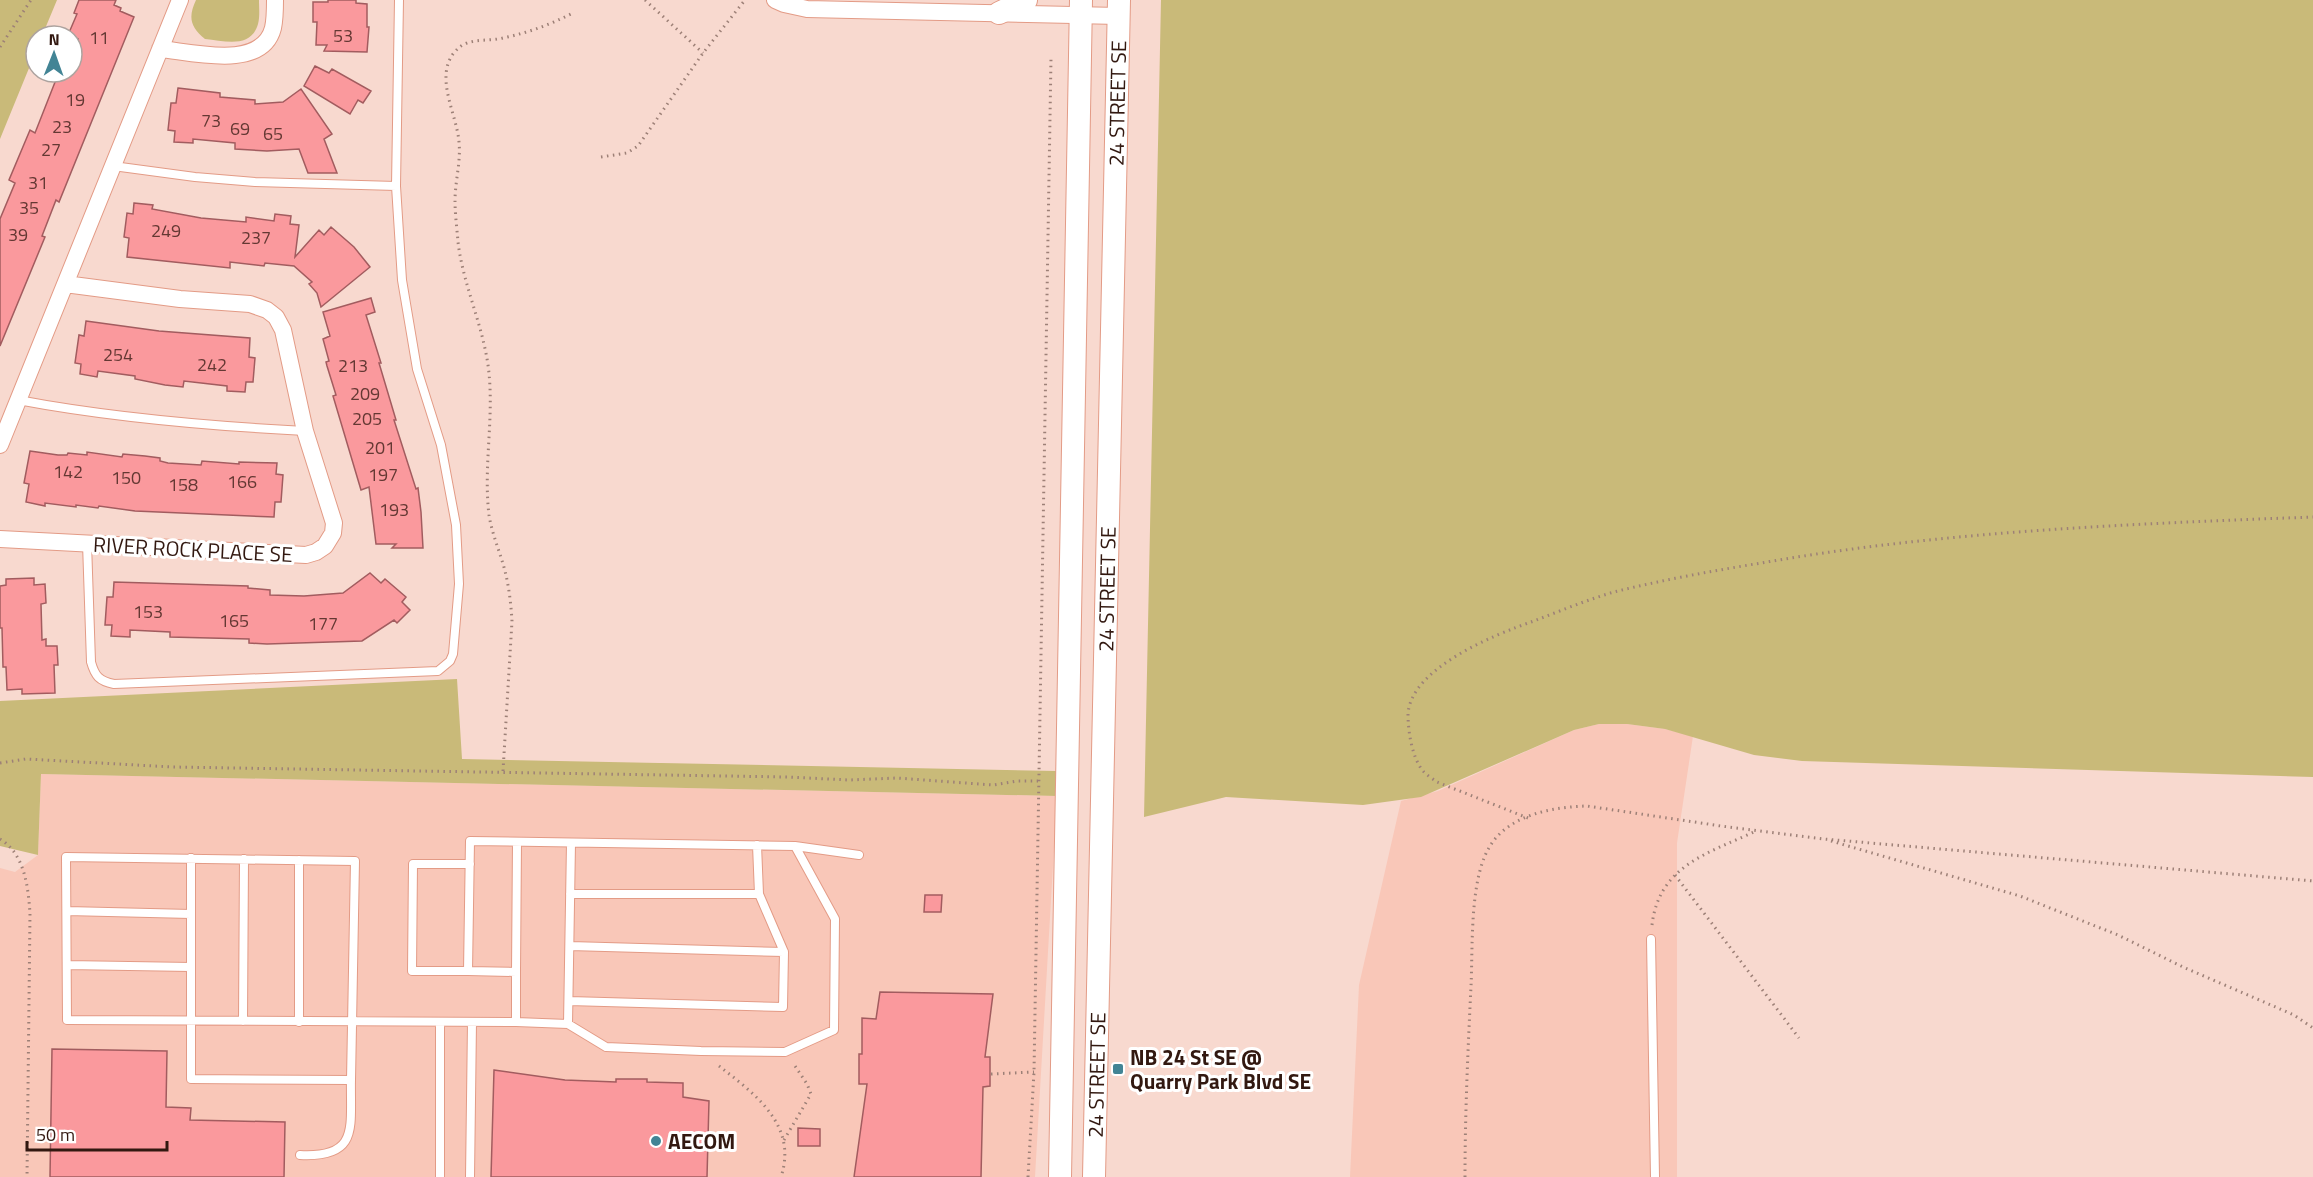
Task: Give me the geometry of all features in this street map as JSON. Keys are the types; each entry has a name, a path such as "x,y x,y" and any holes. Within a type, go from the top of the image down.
{"main road":[{"path":"999,13 1026,0"},
{"name":"24 STREET SE","path":"1060,1177 1081,7"},
{"name":"24 STREET SE","path":"1094,1177 1119,8"}],"street":[{"path":"160,49 236,56 249,54 267,40 273,30 274,0"},
{"path":"775,0 807,9 999,13 1081,7 1119,8"},
{"path":"0,445 160,49 176,2"},
{"name":"RIVER ROCK PLACE SE","path":"0,539 306,555 316,552 330,539 334,523 305,431 283,330 276,317 267,310 250,304 170,298 65,284"}],"lane":[{"path":"87,543 91,662 95,675 102,681 114,684 438,671 447,665 453,654 459,584 456,525 441,445 417,369 402,280 396,186 399,0"},
{"path":"113,166 255,182 396,186"},
{"path":"18,400 127,417 230,427 305,431"},
{"path":"468,971 470,841 795,846 859,855"},
{"path":"516,1022 517,842"},
{"path":"568,1024 571,843"},
{"path":"569,1001 783,1007 784,952 759,894 757,845"},
{"path":"300,1155 318,1156 337,1151 346,1142 350,1130 351,1022 355,861 66,856 67,1020 243,1021 299,1022 351,1022 440,1023 516,1022 568,1024 606,1047 785,1052 834,1030 835,919 795,846"},
{"path":"190,858 191,1079 351,1080"},
{"path":"243,1021 244,859"},
{"path":"299,860 299,1022"},
{"path":"470,864 413,864 412,971 516,972"},
{"path":"570,894 759,894"},
{"path":"67,911 191,914"},
{"path":"1651,939 1655,1177"},
{"path":"570,946 784,952"},
{"path":"67,965 191,967"},
{"path":"470,1177 471,1022"},
{"path":"440,1023 440,1177"}],"path":[{"path":"0,47 31,0"},
{"path":"645,0 703,53"},
{"path":"601,157 627,153 638,146 703,53 745,0"},
{"path":"503,771 512,621 511,600 489,516 487,452 491,405 488,364 478,320 464,277 458,242 455,201 459,141 446,82 446,70 454,53 459,47 469,42 501,39 521,34 549,25 571,14"},
{"path":"1028,1177 1034,1072 1051,58"},
{"path":"1528,818 1437,782 1425,773 1417,761 1408,722 1411,698 1425,679 1463,651 1500,632 1613,593 1713,571 1845,548 2042,529 2313,517"},
{"path":"0,763 26,759 173,767 503,771 849,780 897,778 993,785 1017,781 1038,781"},
{"path":"1465,1177 1465,1096 1474,917 1479,876 1485,854 1500,834 1528,818 1565,807 1587,806 1758,831 1824,838 2313,881"},
{"path":"1651,939 1655,910 1665,887 1675,875 1689,863 1758,831"},
{"path":"1824,838 2020,896 2118,935 2182,967 2294,1015 2313,1028"},
{"path":"0,839 17,857 25,874 30,913 27,1177"},
{"path":"1675,875 1799,1038"},
{"path":"702,1051 763,1101 784,1140 783,1177"},
{"path":"784,1140 811,1094 807,1084 785,1052"},
{"path":"991,1074 1034,1072"}],"shaded area":[{"path":"0,0 57,0 47,24 24,24 24,80 0,139"},
{"path":"196,0 259,0 259,21 255,32 250,37 236,42 205,39 193,26 191,17"},
{"path":"1161,0 2313,0 2313,777 1802,761 1754,755 1665,729 1627,724 1599,724 1574,730 1421,797 1363,805 1226,797 1144,817"},
{"path":"457,679 462,759 1056,771 1057,796 41,774 38,855 0,846 0,701"},
{"path":"1599,724 1627,724 1665,729 1693,736 1677,843 1677,1177 1350,1177 1359,985 1401,801 1438,791 1574,730"},
{"path":"41,774 1057,796 1035,1177 0,1177 0,868 15,872 38,855"}],"building":[{"path":"79,0 116,0 114,5 121,8 120,11 134,17 59,202 56,200 42,236 45,237 0,346 0,219 15,183 9,180 30,130 35,133 54,84 84,84 84,24 73,24 77,14 74,13"},
{"path":"328,0 356,0 356,3 367,4 367,27 369,27 367,52 324,51 327,45 316,45 317,22 313,22 313,2 328,2"},
{"path":"315,66 329,73 332,69 371,91 363,103 358,100 350,114 304,86"},
{"path":"178,88 220,93 220,97 255,100 255,104 283,102 301,89 332,134 324,139 337,173 308,173 299,149 267,151 235,149 235,143 193,139 193,143 174,142 175,131 168,130 171,103 176,103"},
{"path":"134,203 153,205 152,209 201,218 246,222 246,217 274,221 275,214 291,216 290,224 299,225 295,257 319,230 324,235 331,227 354,247 370,267 321,307 317,293 309,284 312,282 294,266 265,263 264,266 230,262 230,268 127,257 129,238 124,237 127,213 133,214"},
{"path":"371,298 375,312 366,315 381,363 379,363 396,420 394,420 416,489 418,488 423,548 392,548 396,544 376,544 369,487 361,490 333,396 336,395 326,362 329,361 323,339 330,336 323,312"},
{"path":"86,321 159,331 250,338 249,357 255,358 253,382 246,382 245,392 227,391 227,386 184,381 183,387 165,385 135,379 135,376 98,371 97,377 80,374 81,364 75,363 79,335 84,336"},
{"path":"30,451 58,455 68,453 87,455 87,452 122,457 123,454 160,458 160,461 168,463 201,465 202,461 239,464 239,462 277,463 276,474 283,475 281,502 275,502 274,517 135,511 45,503 45,506 26,502 29,484 24,483"},
{"path":"370,573 381,583 385,579 406,597 402,602 410,610 397,623 394,620 362,641 267,644 249,643 249,639 170,637 170,632 130,630 130,637 111,636 112,625 105,625 107,597 113,597 114,582 248,586 248,588 270,590 270,595 304,596 343,593"},
{"path":"34,578 34,585 45,584 46,603 41,604 42,640 46,639 46,646 57,646 58,665 54,665 55,693 22,694 22,689 7,690 6,667 3,667 2,628 0,628 0,586 6,585 6,579"},
{"path":"925,895 942,895 941,912 924,912"},
{"path":"880,992 993,994 985,1057 990,1057 990,1086 983,1087 981,1177 854,1177 867,1084 859,1084 862,1018 876,1019"},
{"path":"52,1049 167,1051 166,1107 191,1108 190,1120 285,1122 284,1177 50,1177"},
{"path":"494,1070 565,1080 616,1082 616,1079 647,1079 647,1082 683,1083 683,1097 709,1101 707,1177 491,1177"},
{"path":"798,1128 820,1129 820,1146 798,1146"}],"place":[{"name":"NB 24 St SE @ Quarry Park Blvd SE","path":"1118,1069"},
{"name":"AECOM","path":"656,1141"}]}
